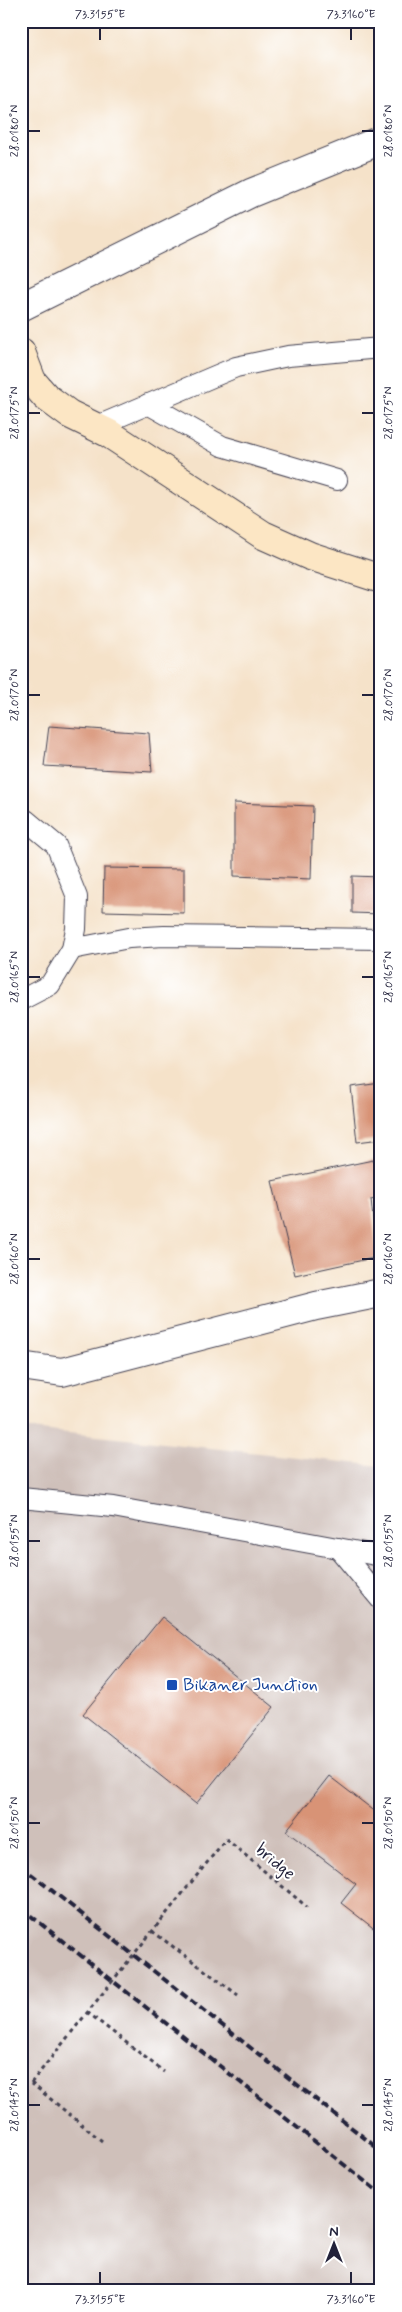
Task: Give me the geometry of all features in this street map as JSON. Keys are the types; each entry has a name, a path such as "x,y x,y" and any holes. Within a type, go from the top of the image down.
{"street":[{"path":"21,307 251,193 381,140"},
{"path":"21,352 27,383 69,414 95,427 263,535 310,556 381,579"},
{"path":"21,1366 62,1372 316,1306 381,1293"}],"lane":[{"path":"95,427 236,367 288,356 381,348"},
{"path":"148,404 222,446 337,480"},
{"path":"21,818 56,845 68,870 77,897 76,928 72,949 50,985 21,1000"},
{"path":"72,949 129,938 164,936 381,939"},
{"path":"21,1498 113,1507 381,1556"},
{"path":"338,1548 381,1600"}],"path":[{"name":"bridge","path":"152,1931 226,1839 307,1906"},
{"path":"102,2141 31,2082 152,1931 238,1995"},
{"path":"87,2012 164,2072"}],"shaded area":[{"path":"21,1428 381,1466 381,2291 21,2291"}],"building":[{"path":"49,726 149,733 152,772 44,766"},
{"path":"234,803 313,806 311,879 234,876"},
{"path":"104,868 184,869 184,913 103,911"},
{"path":"352,876 381,877 381,914 352,913"},
{"path":"381,1083 381,1139 357,1142 351,1087"},
{"path":"373,1160 381,1192 381,1196 371,1199 377,1257 295,1275 272,1181"},
{"path":"162,1617 274,1707 196,1804 83,1714"},
{"path":"329,1776 381,1816 381,1934 341,1903 356,1884 286,1831"}],"railway":[{"path":"21,1866 381,2151"},
{"path":"21,1908 381,2194"}],"place":[{"name":"Bikaner Junction","path":"172,1685"}]}
